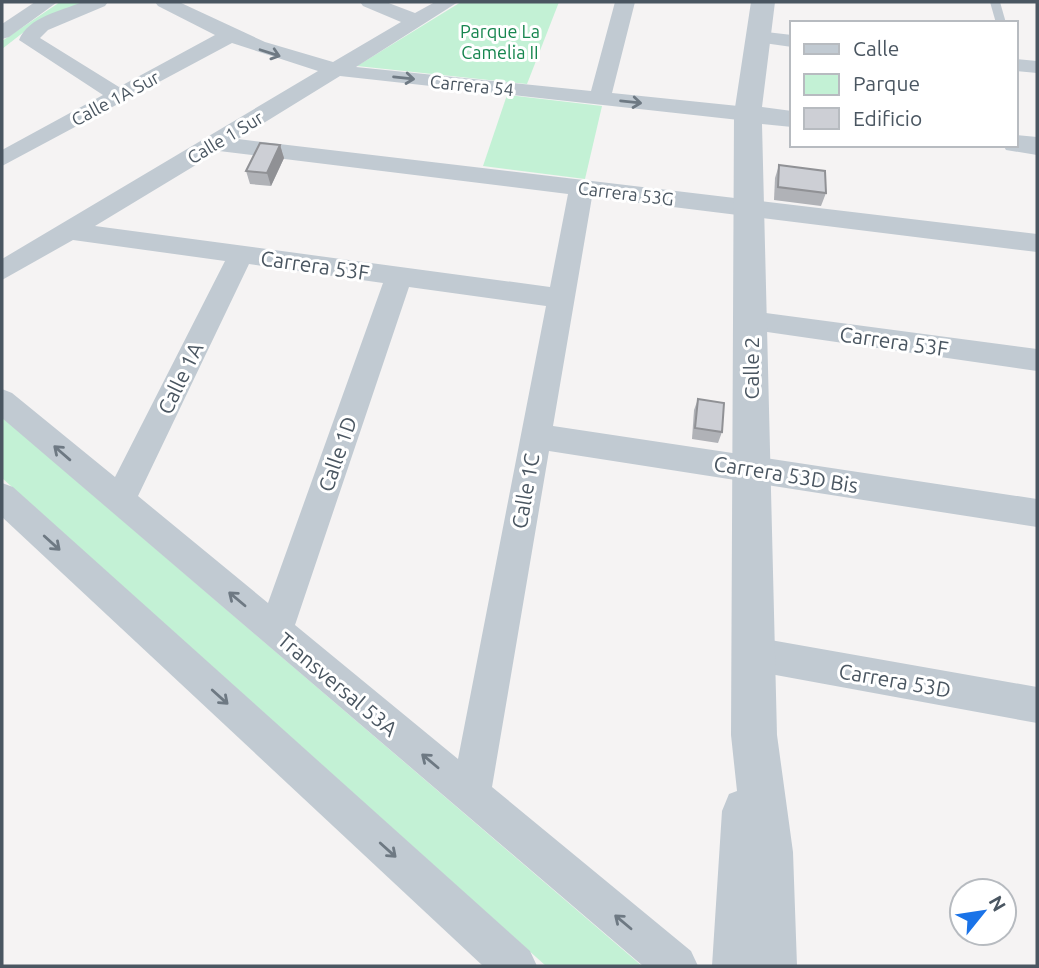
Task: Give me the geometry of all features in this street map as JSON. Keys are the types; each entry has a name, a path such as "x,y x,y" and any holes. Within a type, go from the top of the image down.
{"street":[{"path":"2,33 47,2"},
{"path":"98,2 41,26 32,32 29,40 118,96"},
{"name":"Carrera 54","path":"165,2 229,36 307,64 790,119"},
{"path":"370,2 416,21"},
{"name":"Calle 1 Sur","path":"2,271 448,2"},
{"path":"600,99 625,2"},
{"name":"Calle 2","path":"739,966 742,848 754,736 748,114 763,2"},
{"name":"Calle 1A Sur","path":"2,159 229,36"},
{"path":"757,37 790,41"},
{"path":"1018,65 1037,67"},
{"name":"Carrera 53G","path":"214,144 1037,243"},
{"path":"1018,144 1037,146"},
{"name":"Calle 1C","path":"471,795 581,188"},
{"name":"Carrera 53F","path":"68,231 561,298"},
{"name":"Calle 1A","path":"119,502 241,255"},
{"name":"Calle 1D","path":"276,632 399,276"},
{"name":"Carrera 53F","path":"750,321 1037,360"},
{"name":"Transversal 53A","path":"2,401 119,502 676,966"},
{"name":"Carrera 53D Bis","path":"535,436 1037,513"},
{"path":"2,497 492,958"},
{"name":"Carrera 53D","path":"754,654 1037,705"},
{"name":"Calle 2","path":"754,736 768,852 769,966"}],"lane":[{"path":"995,2 1000,21"}],"green space":[{"path":"60,2 85,2 29,28 2,49 2,41"},
{"name":"Parque La Camelia II","path":"461,2 559,2 527,84 357,66"},
{"path":"507,95 602,106 585,179 483,166"},
{"path":"2,417 642,966 546,966 2,478"}],"building":[{"path":"260,143 280,145 267,173 246,171"},
{"path":"779,165 825,171 826,193 778,187"},
{"path":"698,399 724,403 722,432 695,428"}]}
